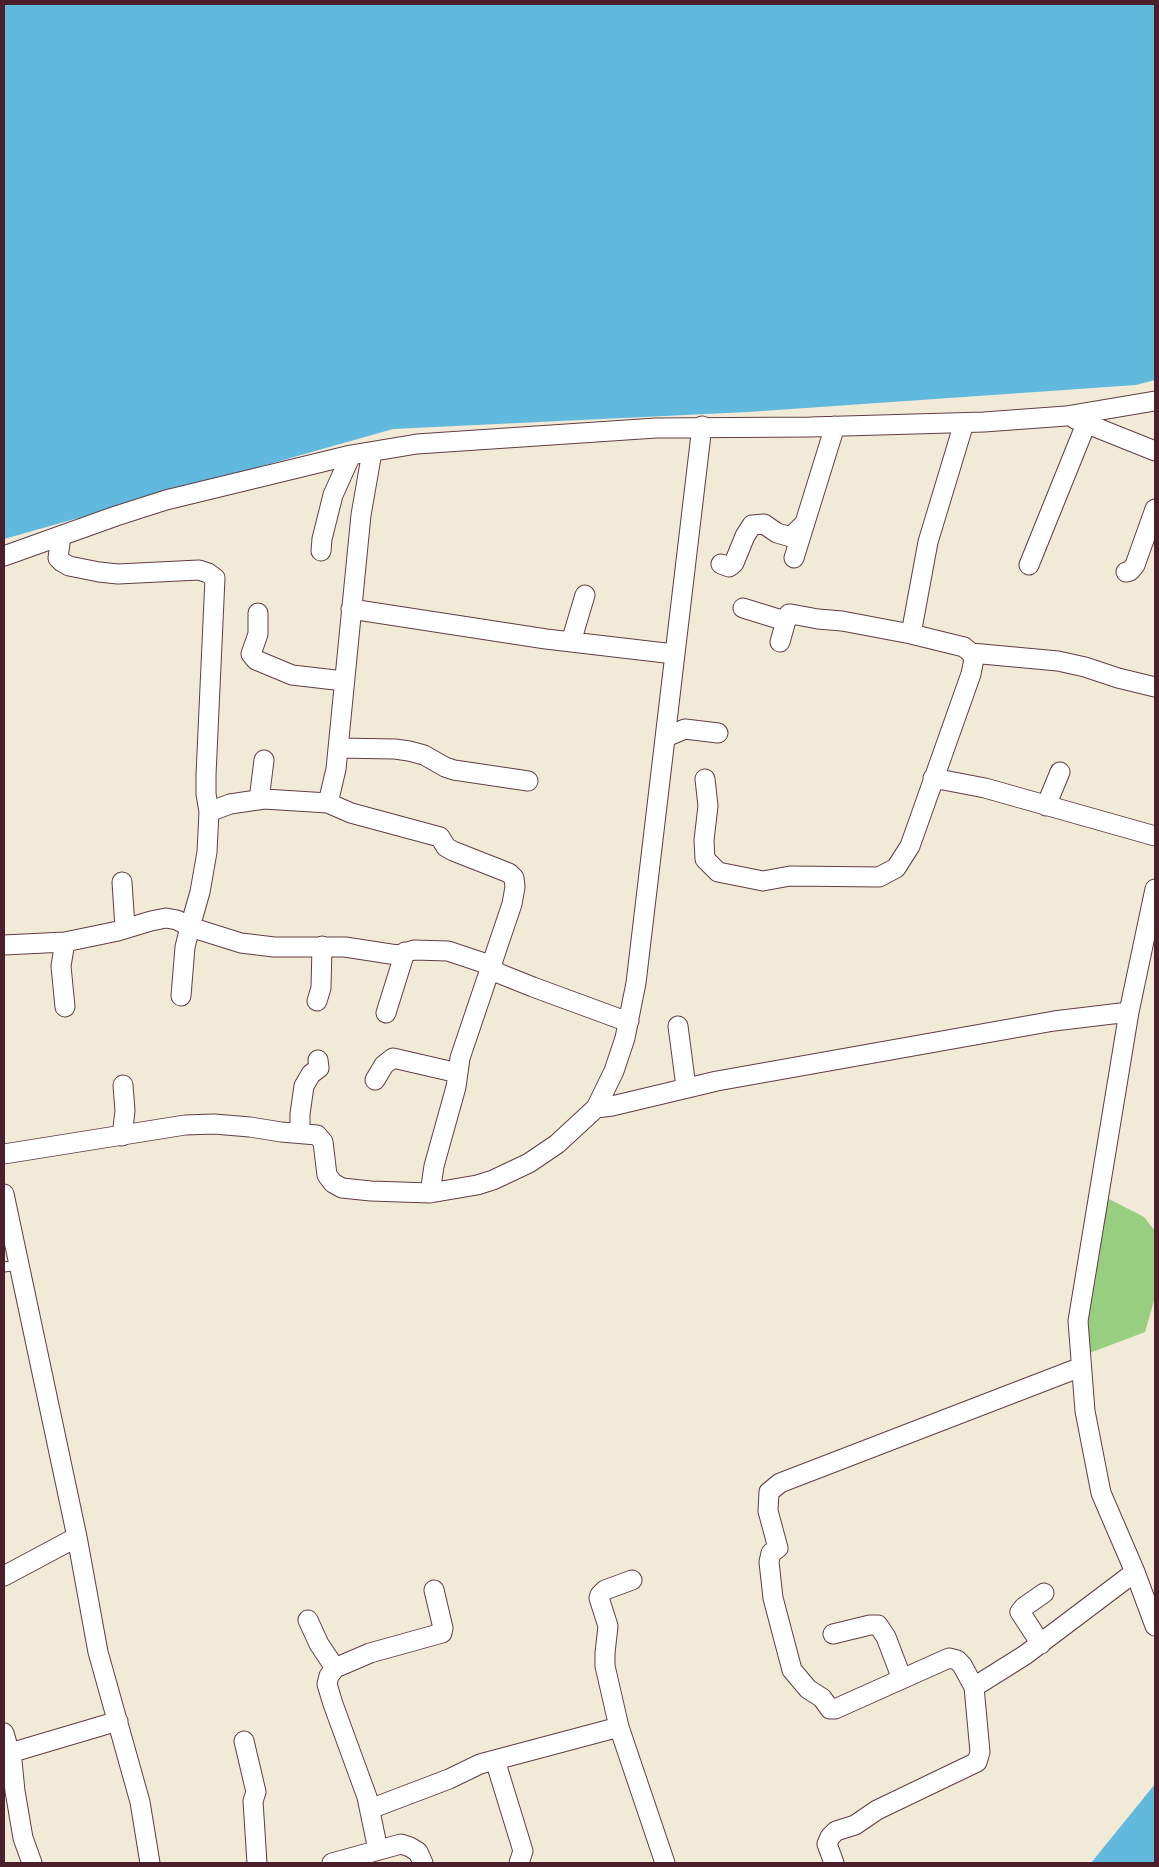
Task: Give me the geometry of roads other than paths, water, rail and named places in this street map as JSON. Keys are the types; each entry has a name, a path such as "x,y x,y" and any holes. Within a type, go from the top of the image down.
{"street":[{"path":"4,556 166,500 351,455 417,444 702,426 835,426 964,423 1066,416 1155,401"},
{"path":"1066,416 1155,451"},
{"path":"912,634 928,542 964,423"},
{"path":"1029,565 1086,424"},
{"path":"4,1154 185,1125 214,1124 250,1127 317,1135 320,1137 325,1151 327,1175 333,1183 342,1188 430,1193 477,1185 529,1163 557,1144 596,1108 614,1071 625,1038 636,983 702,426"},
{"path":"794,558 835,426"},
{"path":"328,803 336,769 361,515 372,452"},
{"path":"321,551 322,539 333,495 351,455"},
{"path":"1126,572 1130,571 1135,565 1155,509"},
{"path":"721,564 728,567 734,564 745,536 752,525 764,524 777,533 791,537 805,523"},
{"path":"61,536 58,558 69,566 118,574 198,570 208,573 215,578 206,775 206,794 209,812 205,866 186,947 181,996"},
{"path":"571,642 585,595"},
{"path":"351,608 571,642 674,654"},
{"path":"743,608 785,621"},
{"path":"258,613 258,634 252,654 256,660 292,675 344,681"},
{"path":"705,779 708,806 704,859 718,872 763,881 790,876 880,878 896,868 910,846 971,674 974,659 971,653 964,647 912,634 792,614 788,614 785,621 780,642"},
{"path":"971,653 1058,661 1155,687"},
{"path":"666,737 686,729 718,733"},
{"path":"338,748 409,751 424,755 454,770 528,781"},
{"path":"258,800 264,760"},
{"path":"1046,806 1060,772"},
{"path":"933,778 985,788 1155,836"},
{"path":"209,812 230,804 258,800 328,803 351,813 440,836 446,847 453,851 509,872 511,875 514,883 514,896 460,1058 456,1088 436,1158 430,1193"},
{"path":"122,882 124,928"},
{"path":"1155,889 1129,1012 1078,1321 1085,1411 1101,1493 1135,1572 1155,1626"},
{"path":"4,945 65,942 166,918 178,920 190,927 252,945 302,948 322,946 353,948 397,955 417,950 448,951 490,965 498,973 597,1012 629,1020"},
{"path":"65,942 61,966 65,1007"},
{"path":"317,1001 321,988 322,946"},
{"path":"386,1013 405,952"},
{"path":"596,1108 618,1105 686,1087 1054,1021 1129,1012"},
{"path":"678,1026 686,1087"},
{"path":"376,1080 384,1065 393,1058 458,1073"},
{"path":"300,1133 300,1114 304,1086 311,1074 319,1068 318,1060"},
{"path":"122,1136 125,1111 123,1085"},
{"path":"4,1194 11,1266 77,1537 98,1652 140,1802 150,1863"},
{"path":"834,1863 827,1844 830,1837 836,1831 855,1825 876,1810 978,1762 980,1752 974,1687 962,1665 957,1660 949,1658 832,1710 822,1698 808,1689 797,1677 790,1664 772,1591 770,1557 771,1553 778,1548 768,1511 769,1492 780,1483 1081,1367"},
{"path":"4,1576 77,1537"},
{"path":"974,1687 1041,1644 1135,1572"},
{"path":"632,1580 605,1590 599,1598 608,1626 605,1666 619,1727 665,1863"},
{"path":"378,1850 370,1809 328,1687 329,1676 335,1668 370,1653 442,1632 443,1628 434,1590"},
{"path":"1041,1644 1020,1612 1024,1606 1044,1593"},
{"path":"308,1620 319,1644 335,1668"},
{"path":"833,1634 870,1625 878,1625 886,1637 902,1679"},
{"path":"10,1753 118,1721"},
{"path":"370,1809 495,1760 619,1727"},
{"path":"4,1733 10,1753 22,1833 32,1863"},
{"path":"244,1741 256,1792 253,1801 257,1863"},
{"path":"495,1760 523,1851 519,1863"},
{"path":"332,1863 397,1844 405,1845 418,1852 423,1863"}],"water":[{"path":"4,4 1155,4 1155,380 1136,385 748,412 393,429 4,539"},
{"path":"1155,1784 1155,1863 1091,1863"}]}
